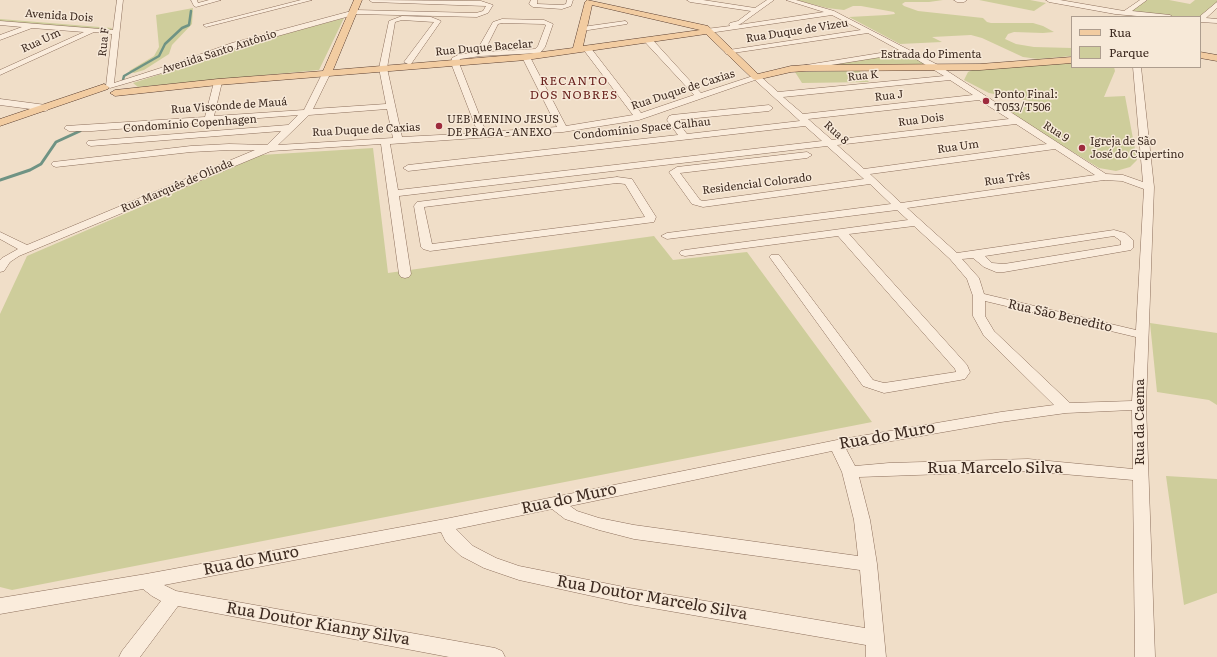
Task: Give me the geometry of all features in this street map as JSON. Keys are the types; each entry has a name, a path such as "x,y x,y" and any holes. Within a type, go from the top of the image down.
{"main road":[{"path":"327,72 354,13 358,0"},
{"path":"603,6 614,0"},
{"path":"577,50 588,1 603,6 707,30 756,77"},
{"name":"Rua Duque Bacelar","path":"118,88 218,82 526,57 588,49 707,30"},
{"path":"1201,55 1217,58"},
{"name":"Estrada do Pimenta","path":"791,69 843,67 1005,66 1071,60"},
{"name":"Rua Duque de Caxias","path":"756,77 791,69"},
{"name":"Avenida Santo Antônio","path":"0,124 46,108 118,88"}],"street":[{"path":"115,0 127,0"},
{"name":"Rua F","path":"118,88 117,29 120,0"},
{"path":"195,3 218,0"},
{"path":"206,25 309,0"},
{"name":"Avenida Santo Antônio","path":"118,88 235,45 354,13 477,14 486,12 490,5 481,2 372,0"},
{"path":"534,0 532,4 535,6 562,7 568,5 570,0"},
{"path":"691,0 756,10"},
{"path":"707,30 737,23 771,0"},
{"name":"Rua 9","path":"789,0 834,13 907,51 935,67 1104,177"},
{"path":"957,0 964,0"},
{"path":"1049,0 1125,13 1159,16"},
{"path":"1125,13 1143,0"},
{"path":"1201,19 1217,4"},
{"name":"Rua Duque Bacelar","path":"707,30 834,13"},
{"name":"Avenida Dois","path":"0,17 117,29"},
{"path":"398,140 383,68 392,21 424,19 438,21 408,62"},
{"path":"1201,20 1217,21"},
{"path":"480,54 480,50 496,22 502,21 550,24 540,48 537,51 480,54 456,58 455,63 483,135"},
{"name":"Avenida Dois","path":"0,23 93,30 117,29"},
{"path":"582,29 626,23"},
{"path":"0,38 31,25"},
{"name":"Rua Um","path":"0,73 93,30"},
{"name":"Rua Duque de Vizeu","path":"729,52 869,31"},
{"path":"648,40 698,96"},
{"path":"588,49 639,117"},
{"name":"Rua Duque de Caxias","path":"791,69 907,51"},
{"path":"526,57 563,129"},
{"name":"Rua da Caema","path":"1137,68 1149,187 1139,405 1145,657"},
{"name":"Rua Marquês de Olinda","path":"0,268 6,260 27,249 269,148 307,112 327,72"},
{"name":"Rua Duque de Caxias","path":"56,164 191,149 229,147 269,148 563,129 639,117 756,77"},
{"name":"Rua 8","path":"756,77 900,206 954,257 973,278 979,296 979,316 989,333 1066,408"},
{"name":"Rua K","path":"776,95 951,78"},
{"path":"209,119 218,82"},
{"name":"Rua J","path":"804,120 980,97"},
{"path":"0,102 46,108"},
{"name":"Rua Visconde de Mauá","path":"69,128 390,106"},
{"path":"685,137 671,120 672,118 769,108"},
{"name":"Condomínio Space Calhau","path":"408,168 685,137 804,120"},
{"name":"Rua Dois","path":"392,194 593,172 612,168 1016,121"},
{"name":"Condomínio Copenhagen","path":"91,143 290,128"},
{"path":"385,141 405,274"},
{"name":"Rua Um","path":"862,172 1056,146"},
{"name":"Residencial Colorado","path":"807,155 677,170 674,172 696,202 703,204 872,181"},
{"path":"612,168 617,180"},
{"name":"Rua Três","path":"667,236 900,206 1104,177 1136,175 1148,168"},
{"name":"Rua Três","path":"1118,177 1149,187"},
{"path":"617,180 628,181 651,217 650,220 430,248 427,247 419,206 421,204 617,180"},
{"path":"685,253 916,222"},
{"path":"727,228 740,246"},
{"path":"775,258 868,383 884,388 960,376 963,372 962,368 841,232"},
{"path":"954,257 1114,233 1122,235 1127,240 1127,248 1004,268 996,268 988,265 976,254"},
{"path":"0,235 27,249"},
{"name":"Rua São Benedito","path":"979,296 1142,335"},
{"name":"Rua do Muro","path":"0,606 146,581 445,525 837,444 1001,417 1066,408 1139,405"},
{"path":"837,444 850,472 862,520 868,564 876,657"},
{"name":"Rua Marcelo Silva","path":"850,472 889,469 1028,465 1140,475"},
{"path":"554,502 571,515 599,524 634,532 868,564"},
{"name":"Rua Doutor Marcelo Silva","path":"445,525 452,537 467,551 490,563 519,573 629,596 875,638"},
{"name":"Rua Doutor Kianny Silva","path":"146,581 158,591 174,598 495,657"},
{"path":"129,657 174,598"}],"green space":[{"path":"796,0 943,0 929,2 905,2 902,4 918,11 983,18 987,22 991,23 1033,23 1043,26 1054,32 1014,32 1008,34 1005,39 1016,44 1034,47 1071,48 1071,56 1038,59 1023,57 982,38 971,35 932,37 942,42 900,44 849,17 895,14 894,12 861,6 853,6 844,10 827,8"},
{"path":"979,0 1030,0 1046,3 1034,11"},
{"path":"1144,0 1169,0 1190,4 1195,0 1217,0 1217,2 1201,16 1159,16 1127,13"},
{"path":"193,8 192,24 172,45 169,54 144,70 134,73 129,71 154,56 159,47 156,15"},
{"path":"344,18 319,70 138,87 133,83 199,62 230,49"},
{"path":"0,19 112,28 111,30 0,21"},
{"path":"905,53 929,66 827,65"},
{"path":"1071,63 1071,68 1114,68 1115,71 1104,97 1125,96 1137,160 1130,167 1116,171 1099,168 1001,108 1040,103 989,93 964,80 968,72 972,70"},
{"path":"860,71 869,82 802,83 795,72"},
{"path":"373,148 388,273 654,236 673,260 747,252 872,422 12,590 0,587 0,314 27,256 261,155"},
{"path":"1150,323 1217,333 1217,405 1209,400 1157,392"},
{"path":"1166,476 1217,479 1217,593 1184,605"}],"waterway":[{"path":"123,80 124,76 159,56 165,44 182,28 189,25 191,11"},
{"path":"0,180 30,170 41,164 56,142 80,131"}],"place":[{"name":"Ponto Final: T053/T506","path":"986,101"},
{"name":"UEB MENINO JESUS DE PRAGA - ANEXO","path":"439,126"},
{"name":"Igreja de São José do Cupertino","path":"1082,148"}],"district":[{"name":"RECANTO DOS NOBRES","path":"574,88"}]}
